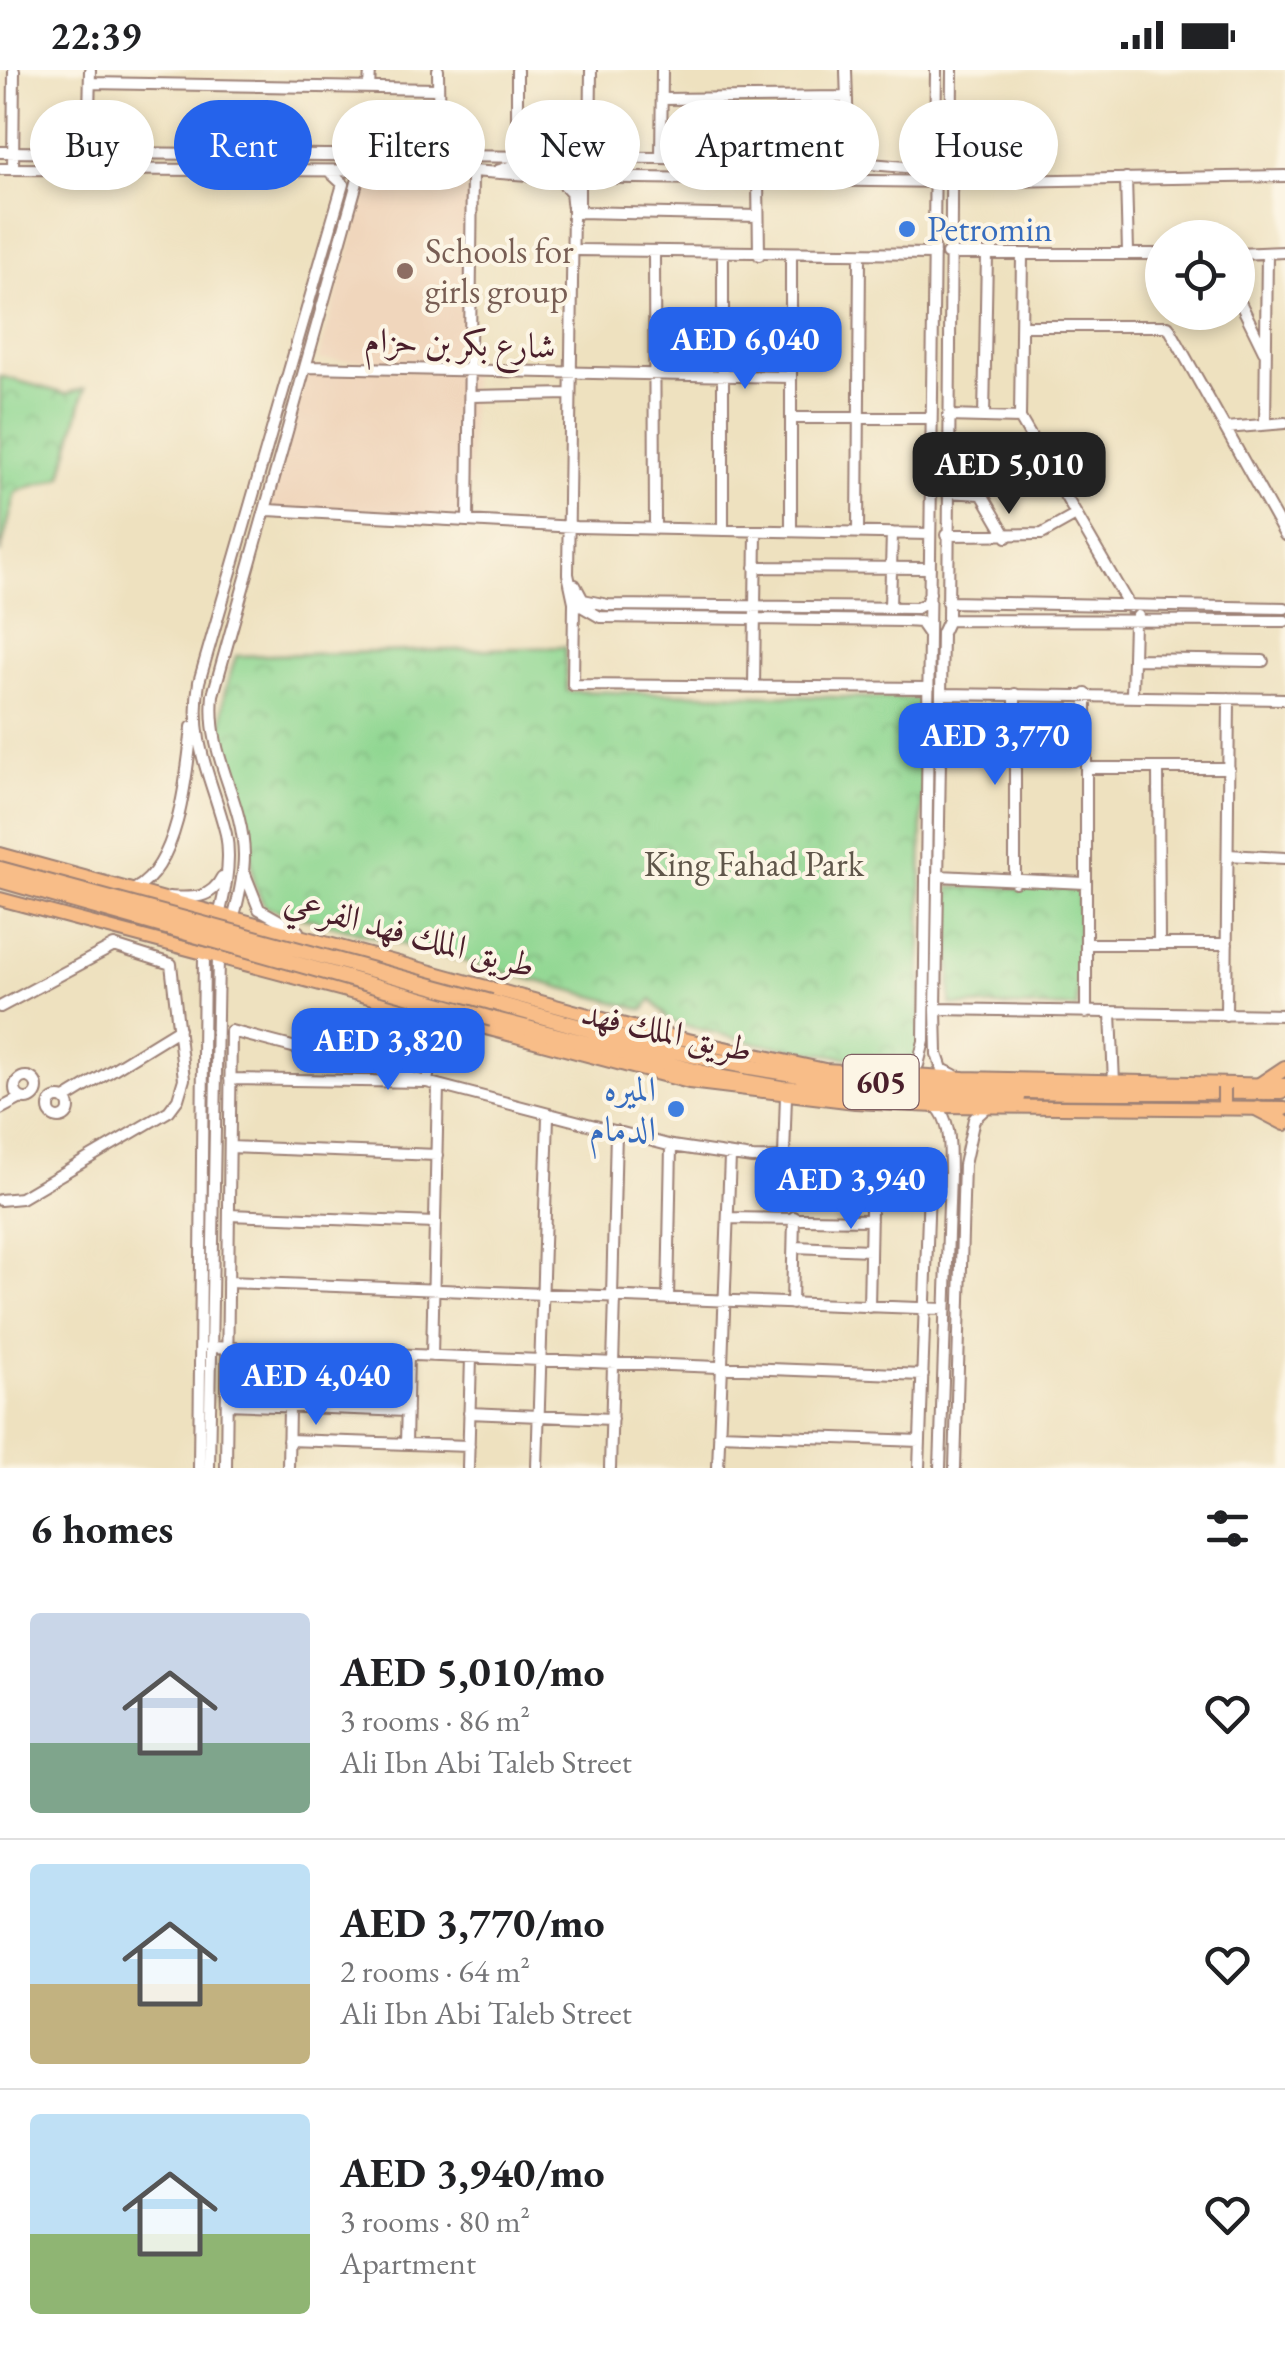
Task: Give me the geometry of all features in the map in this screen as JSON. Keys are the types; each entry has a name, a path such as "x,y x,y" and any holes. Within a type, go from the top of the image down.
{"highway":[{"name":"طريق الملك فهد","path":"0,869 674,1054 826,1079 1283,1096"},
{"name":"طريق الملك فهد","path":"0,880 634,1057 781,1088 865,1093 1283,1096"},
{"path":"674,1054 826,1070"},
{"path":"634,1057 713,1082 785,1095 865,1093"},
{"path":"1261,1084 1285,1068"},
{"path":"1258,1109 1285,1123"}],"main road":[{"name":"طريق الملك فهد الفرعي","path":"0,854 648,1031 826,1070 964,1078 1261,1084 1283,1096"},
{"name":"طريق الملك فهد الفرعي","path":"0,900 645,1074 785,1095 935,1106 1258,1109 1283,1096"},
{"path":"204,953 227,914"},
{"path":"218,958 227,914"},
{"path":"1208,1110 1224,1095 1210,1083"}],"street":[{"path":"6,169 13,152 14,70"},
{"path":"90,70 90,100"},
{"path":"161,70 161,84"},
{"path":"369,88 370,70"},
{"path":"438,70 438,100"},
{"path":"517,70 517,100"},
{"path":"590,70 590,100"},
{"path":"662,70 662,98 844,97"},
{"path":"844,100 846,70"},
{"path":"936,70 936,100"},
{"path":"952,70 952,100"},
{"path":"90,83 438,89"},
{"path":"0,152 30,152"},
{"path":"154,154 332,155"},
{"path":"493,172 505,168"},
{"path":"135,889 151,881 162,863 183,789 199,682 343,184 329,171 154,170"},
{"path":"485,172 505,173"},
{"path":"1058,179 1285,176"},
{"path":"1126,178 1128,252"},
{"path":"1253,179 1285,184"},
{"path":"312,938 258,910 248,888 233,801 218,763 211,715 223,656 268,510 355,190"},
{"path":"468,521 472,190"},
{"path":"569,190 573,210 574,374 568,574 574,602 574,685 929,688"},
{"path":"579,190 574,374 570,394 575,589 583,600 608,605 917,608 926,602 930,592"},
{"path":"758,190 759,254"},
{"path":"884,1075 918,1065 924,1047 935,190"},
{"path":"950,190 947,254 948,620 942,634 936,1047 942,1069 964,1078"},
{"path":"579,212 758,216"},
{"path":"578,250 934,254"},
{"path":"654,252 655,528"},
{"path":"1255,254 1285,252"},
{"path":"947,254 1145,253"},
{"path":"723,254 723,530"},
{"path":"790,531 791,254"},
{"path":"984,417 987,254"},
{"path":"1265,424 1267,254"},
{"path":"858,533 860,255"},
{"path":"1022,255 1020,418 1130,607"},
{"path":"1023,326 1145,326"},
{"path":"1170,330 1280,519 1285,536"},
{"path":"1255,330 1266,352"},
{"name":"شارع بكر بن حزام","path":"308,366 791,377"},
{"path":"471,396 570,394"},
{"path":"948,416 1020,418"},
{"path":"791,418 931,418"},
{"path":"1226,428 1285,423"},
{"path":"946,492 982,494 1006,537"},
{"path":"268,510 572,527 930,534"},
{"path":"946,535 1042,534 1076,515"},
{"path":"754,687 756,531"},
{"path":"890,607 892,533"},
{"path":"756,567 930,568"},
{"path":"574,602 600,618 920,622 930,637"},
{"path":"947,602 1285,608"},
{"path":"1132,694 1134,622 1144,608"},
{"path":"948,620 1285,621"},
{"path":"1133,659 1263,661"},
{"path":"942,694 1285,699"},
{"path":"1015,694 1015,882"},
{"path":"1086,694 1086,1013"},
{"path":"1226,1014 1229,698"},
{"path":"194,716 203,770 228,852 227,914"},
{"path":"1086,768 1228,768"},
{"path":"1158,768 1159,944"},
{"path":"161,896 195,898 215,890 222,881 228,852"},
{"path":"227,914 244,854"},
{"path":"1228,855 1285,858"},
{"path":"939,876 1085,883"},
{"path":"258,968 254,944 260,934 276,928"},
{"path":"1088,944 1227,944"},
{"path":"0,1007 114,946 171,964 184,1079 178,1099 169,1111 21,1198 0,1200"},
{"path":"199,1468 204,953"},
{"path":"208,1468 218,958"},
{"path":"936,1009 1285,1016"},
{"path":"64,1099 202,1012"},
{"path":"1112,1013 1114,1082"},
{"path":"432,1356 437,1155 433,1084 437,1018"},
{"path":"179,1029 202,1036"},
{"path":"226,1468 231,1032 548,1116 730,1157 930,1160 920,1468"},
{"path":"924,1047 930,1061 936,1047"},
{"path":"230,1079 433,1084"},
{"path":"784,1156 785,1095"},
{"path":"0,1110 22,1098"},
{"path":"935,1106 944,1114 948,1128 940,1468"},
{"path":"955,1468 964,1165 974,1119 981,1109 996,1106"},
{"path":"537,1468 548,1116"},
{"path":"610,1468 616,1131"},
{"path":"668,1299 671,1146"},
{"path":"230,1147 437,1155"},
{"path":"718,1468 730,1157"},
{"path":"869,1306 872,1159"},
{"path":"229,1215 435,1223"},
{"path":"792,1304 794,1217"},
{"path":"728,1218 871,1220"},
{"path":"794,1248 870,1250"},
{"path":"228,1282 945,1309"},
{"path":"210,1347 923,1375"},
{"path":"406,1444 408,1355"},
{"path":"468,1468 470,1357"},
{"path":"227,1404 407,1411"},
{"path":"288,1468 289,1406"},
{"path":"469,1413 612,1418"},
{"path":"719,1434 920,1441"},
{"path":"288,1440 468,1446"}],"shaded area":[{"name":"Schools for girls group","path":"367,190 467,190 468,365 318,360"},
{"path":"308,367 472,371 468,521 268,510"}],"green space":[{"path":"0,376 66,394 85,388 62,476 16,493 0,554"},
{"name":"King Fahad Park","path":"565,647 567,691 923,699 920,1056 907,1067 755,1043 671,1022 652,1000 644,1010 265,907 254,884 245,804 222,733 224,695 236,656"},
{"path":"949,887 1079,888 1077,1008 951,1005"}],"tunnel":[{"path":"1280,1099 1285,1099"}],"place":[{"name":"Petromin","path":"907,229"},
{"name":"Schools for girls group","path":"405,271"},
{"name":"الميره الدمام","path":"676,1109"}]}
